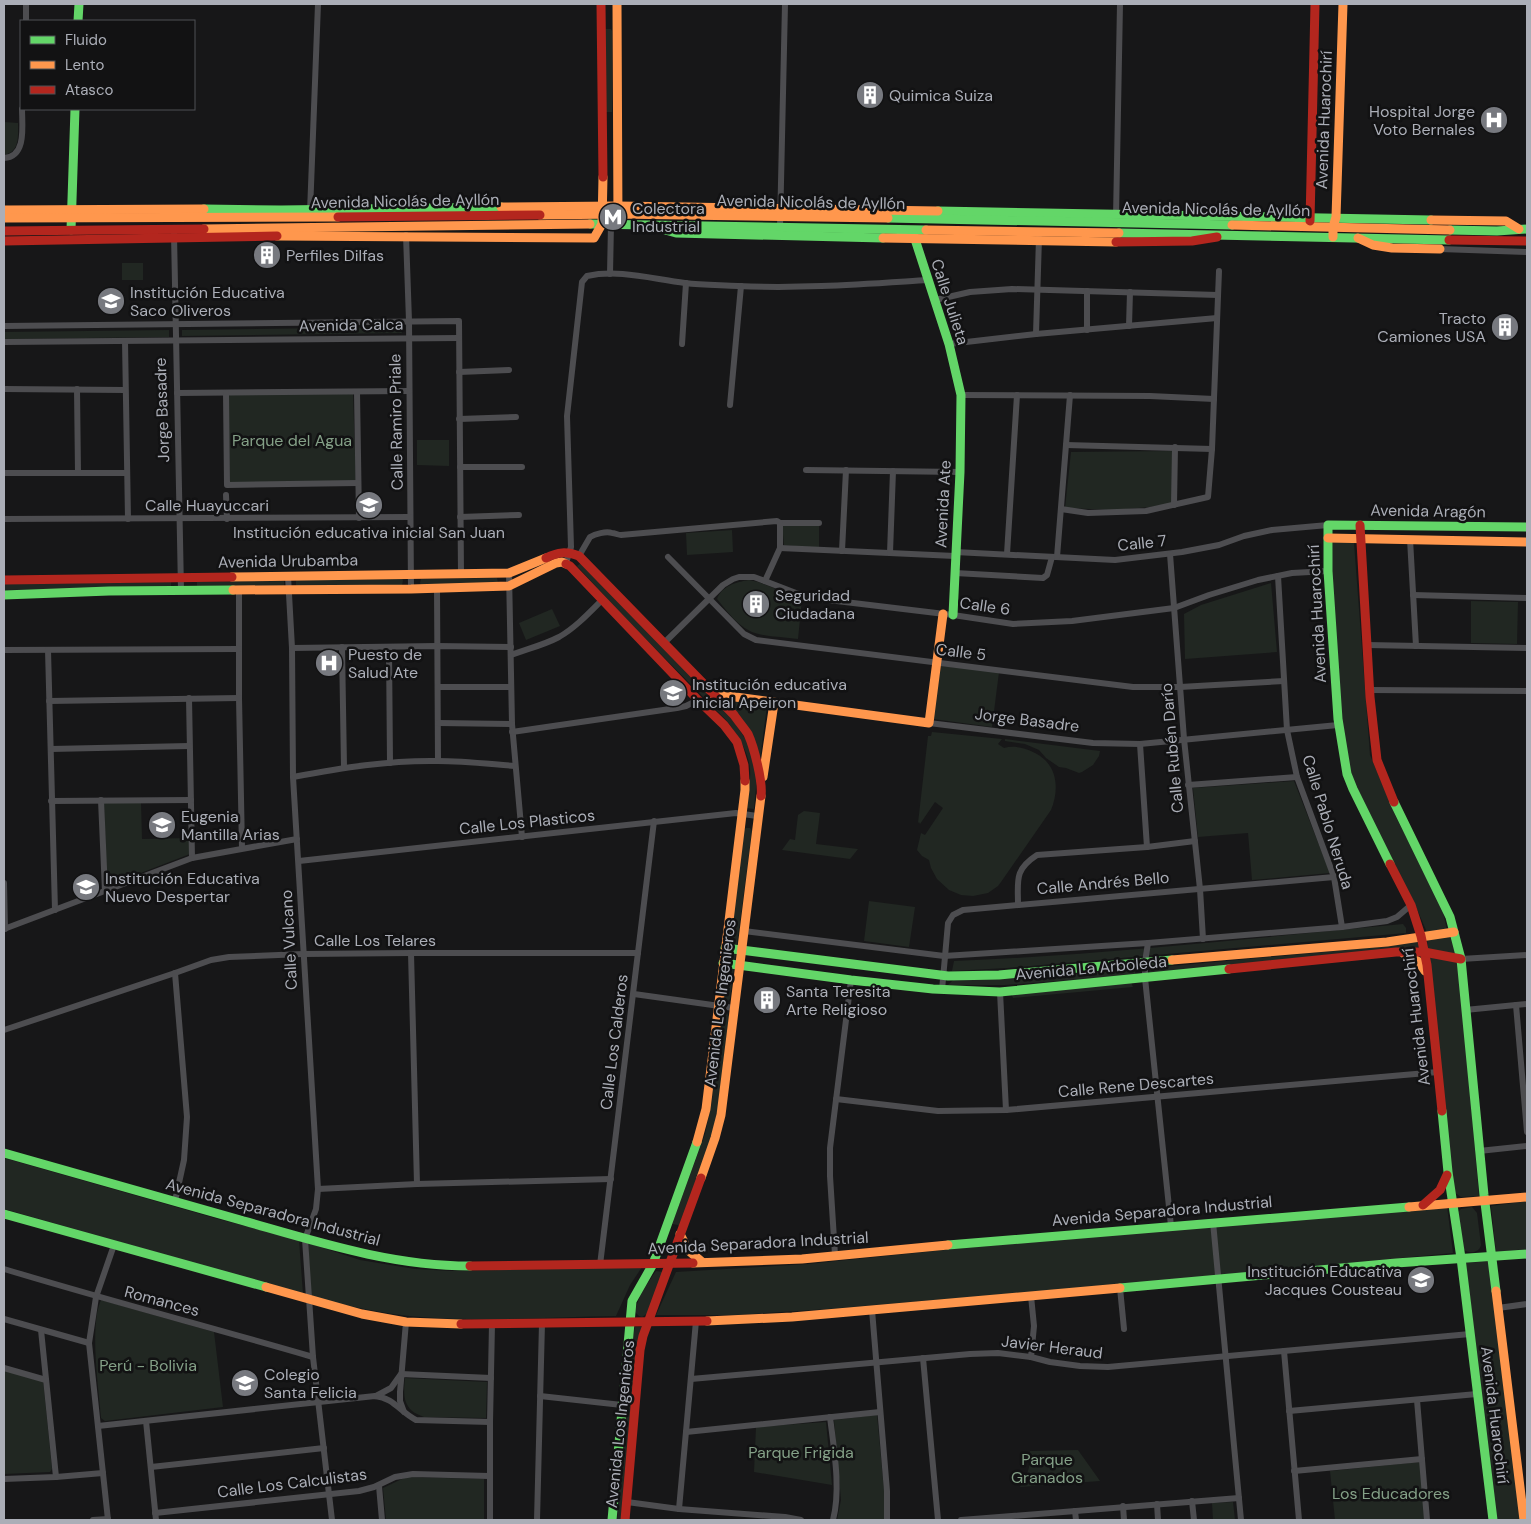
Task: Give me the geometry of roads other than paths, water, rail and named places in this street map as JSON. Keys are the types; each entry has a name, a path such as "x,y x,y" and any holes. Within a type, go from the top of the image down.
{"main road":[{"path":"78,20 79,4"},
{"path":"601,4 602,210 611,224"},
{"path":"611,224 618,210 617,4"},
{"name":"Avenida Huarochirí","path":"1310,237 1314,4"},
{"name":"Avenida Huarochirí","path":"1333,237 1332,227 1336,217 1343,4"},
{"path":"601,24 617,24"},
{"path":"71,230 75,110"},
{"path":"601,113 618,113"},
{"path":"4,210 71,213"},
{"path":"262,217 281,210"},
{"name":"Avenida Nicolás de Ayllón","path":"4,218 71,213 281,210 310,214 530,215 602,210"},
{"name":"Avenida Nicolás de Ayllón","path":"71,213 262,217 310,214 618,210 1116,218 1310,227 1523,229"},
{"name":"Avenida Nicolás de Ayllón","path":"780,213 909,219 1336,217 1506,220 1523,229"},
{"path":"529,225 530,215"},
{"name":"Calle Julieta","path":"909,219 949,344 961,395"},
{"path":"1417,239 1419,219"},
{"name":"Avenida Nicolás de Ayllón","path":"4,241 264,229 406,237 594,238 611,224"},
{"name":"Avenida Nicolás de Ayllón","path":"4,231 71,230 231,236 406,226 611,224 780,227 913,234 1116,237 1230,234 1527,241"},
{"path":"649,225 676,233 913,234"},
{"path":"231,236 264,229"},
{"name":"Avenida Nicolás de Ayllón","path":"1358,238 1372,245 1392,248 1440,249"},
{"name":"Avenida Ate","path":"953,615 960,472 961,395"},
{"name":"Avenida Huarochirí","path":"1328,525 1328,572 1338,725 1344,762 1353,789 1411,905 1422,936 1428,975 1448,1172 1461,1258 1493,1520"},
{"name":"Avenida Aragón","path":"1328,525 1527,527"},
{"name":"Avenida Huarochirí","path":"1360,525 1369,690 1377,760 1397,809 1450,917 1461,959 1484,1201 1524,1490 1524,1520"},
{"name":"Avenida Aragón","path":"1328,538 1527,542"},
{"name":"Avenida Urubamba","path":"4,580 509,573 559,552 569,552"},
{"name":"Avenida Los Ingenieros","path":"569,552 579,556 734,716 748,735 762,788 720,1115 715,1138 648,1321 640,1350 625,1520"},
{"name":"Avenida Urubamba","path":"4,595 181,590 510,586 554,564 559,562 566,563"},
{"name":"Avenida Los Ingenieros","path":"566,563 724,725 737,742 744,765 745,777 706,1109 699,1136 667,1228 653,1264 632,1301 612,1520"},
{"path":"929,723 944,614"},
{"name":"Jorge Basadre","path":"713,694 929,723"},
{"path":"762,788 774,703"},
{"name":"Avenida La Arboleda","path":"725,948 943,976 999,975 1388,942 1454,932"},
{"path":"1396,952 1407,954 1419,962 1428,975"},
{"name":"Avenida La Arboleda","path":"723,963 942,990 1000,992 1396,952 1424,952 1461,959"},
{"name":"Avenida Separadora Industrial","path":"4,1153 305,1239 374,1256 450,1266 653,1264 793,1259 1527,1196"},
{"path":"1423,1205 1440,1190 1448,1172"},
{"path":"4,1214 362,1314 406,1322 449,1324 696,1321 792,1317 1396,1263 1527,1254"},
{"path":"667,1228 670,1226 677,1227 687,1249 702,1263"},
{"path":"611,1322 621,1328 629,1338"}],"street":[{"path":"26,4 26,20"},
{"path":"311,232 310,214 318,4"},
{"path":"780,227 784,4"},
{"path":"1116,237 1120,4"},
{"path":"4,158 15,154 21,143 22,110"},
{"path":"610,274 611,224"},
{"name":"Calle Ramiro Priale","path":"406,226 411,588"},
{"name":"Jorge Basadre","path":"174,233 181,590"},
{"path":"1036,334 1039,236"},
{"name":"Avenida Nicolás de Ayllón","path":"1440,249 1527,252"},
{"path":"1061,509 1118,513 1146,511 1208,497 1212,448 1219,271"},
{"path":"566,563 571,547 567,416 582,282 587,276 623,274 686,283 819,287 928,280"},
{"path":"682,344 686,283"},
{"path":"730,406 741,286"},
{"path":"935,300 988,290 1218,295"},
{"path":"1087,291 1087,330"},
{"path":"1129,326 1130,292"},
{"path":"949,344 1036,334 1217,318"},
{"name":"Avenida Calca","path":"4,326 459,321 459,338 4,342"},
{"path":"459,338 461,574"},
{"path":"125,340 128,519"},
{"path":"459,372 509,370"},
{"path":"4,389 125,390"},
{"path":"77,389 78,473"},
{"path":"357,392 359,518"},
{"path":"177,393 409,392"},
{"path":"226,393 227,485 358,483"},
{"path":"961,395 1150,396 1214,399"},
{"path":"1007,554 1017,395"},
{"path":"955,573 1043,578 1047,575 1054,557 1061,509 1070,396"},
{"path":"460,419 516,417"},
{"path":"1066,445 1212,448"},
{"path":"1174,505 1175,447"},
{"path":"460,467 522,467"},
{"path":"806,470 960,472"},
{"path":"842,551 846,470"},
{"path":"890,553 893,471"},
{"path":"4,473 127,474"},
{"path":"226,495 228,519"},
{"path":"460,517 519,516"},
{"name":"Calle Huayuccari","path":"4,519 410,517"},
{"path":"765,581 780,548 779,523"},
{"path":"579,556 590,537 611,532 621,535 744,524 819,523"},
{"name":"Calle 7","path":"780,548 890,553 1007,554 1115,560 1170,554 1272,530 1328,525"},
{"path":"1410,539 1416,646"},
{"name":"Calle Rubén Darío","path":"1170,554 1184,739 1200,889 1203,939"},
{"name":"Calle 5","path":"668,557 744,634 756,640 1133,687 1180,687 1284,681"},
{"name":"Calle 6","path":"664,644 724,585 733,579 744,576 754,577 796,593 820,599 1013,624 1072,620 1174,608 1209,595 1278,576 1292,573 1328,572"},
{"path":"509,573 512,732 522,836"},
{"name":"Calle Vulcano","path":"288,576 292,648 293,777 318,1189 316,1209 305,1239 314,1357 332,1520"},
{"name":"Calle Pablo Neruda","path":"1278,576 1287,730 1297,777 1334,877 1342,926"},
{"path":"437,588 438,761"},
{"path":"239,590 242,848"},
{"path":"1413,595 1527,598"},
{"path":"511,655 561,636 602,600"},
{"path":"1367,645 1527,648"},
{"path":"292,648 511,647"},
{"path":"342,648 344,767"},
{"path":"389,648 390,763"},
{"path":"4,650 239,649"},
{"path":"48,650 54,910"},
{"path":"438,687 511,687"},
{"path":"1369,690 1527,691"},
{"path":"189,698 192,858"},
{"path":"49,701 239,698"},
{"path":"512,732 677,708 698,700"},
{"path":"438,723 512,724"},
{"name":"Jorge Basadre","path":"929,723 1093,743 1140,744 1338,725"},
{"path":"1140,744 1146,847"},
{"path":"50,749 190,746"},
{"path":"293,777 344,767 390,763 438,761 515,766"},
{"path":"1188,785 1297,777"},
{"path":"102,800 106,891"},
{"path":"51,801 191,800"},
{"name":"Calle Los Plasticos","path":"299,861 736,813 757,816"},
{"name":"Calle Los Calderos","path":"600,1265 654,822"},
{"path":"4,883 4,929 192,858 297,839"},
{"path":"1018,905 1020,871 1026,862 1037,855 1146,847 1195,841"},
{"name":"Calle Andrés Bello","path":"942,990 948,923 956,913 963,910 1334,877"},
{"name":"Avenida La Arboleda","path":"744,931 944,956 1203,939 1342,926 1387,921 1398,917 1411,905"},
{"path":"1148,943 1145,978 1171,1226"},
{"path":"411,953 417,1184"},
{"name":"Calle Los Telares","path":"4,1030 211,960 230,957 303,954 638,953"},
{"path":"1461,959 1527,954"},
{"path":"174,1201 184,1160 187,1117 175,973"},
{"path":"835,1255 830,1148 851,980"},
{"path":"1000,992 1006,1110"},
{"path":"634,994 734,1008"},
{"path":"1465,1010 1527,1004"},
{"path":"1516,1005 1527,1132"},
{"name":"Calle Rene Descartes","path":"836,1099 938,1111 1006,1110 1438,1072"},
{"path":"1479,1151 1527,1146"},
{"path":"318,1189 417,1184 611,1179"},
{"path":"1213,1222 1241,1520"},
{"path":"93,1520 108,1520 89,1343 96,1297 114,1245"},
{"name":"Romances","path":"4,1269 96,1297 314,1357"},
{"path":"1120,1288 1124,1329"},
{"path":"1031,1357 1034,1326 1032,1296"},
{"path":"1498,1308 1527,1304"},
{"path":"872,1310 887,1491 887,1520"},
{"path":"4,1319 89,1343"},
{"path":"679,1509 696,1321"},
{"path":"405,1413 400,1401 406,1322"},
{"path":"538,1520 542,1323"},
{"path":"490,1520 492,1324"},
{"path":"40,1330 56,1477"},
{"name":"Javier Heraud","path":"691,1379 998,1353 1080,1366 1108,1367 1470,1334"},
{"path":"1284,1351 1299,1520"},
{"path":"923,1358 938,1520"},
{"path":"4,1368 46,1380"},
{"path":"401,1374 490,1378"},
{"path":"375,1396 391,1388 401,1374"},
{"path":"1289,1411 1477,1394"},
{"path":"98,1426 375,1396 390,1400 410,1417 421,1421 490,1422"},
{"path":"540,1396 622,1405"},
{"path":"1417,1400 1427,1520"},
{"path":"686,1432 880,1412"},
{"path":"830,1417 836,1490 836,1508 833,1520"},
{"path":"146,1421 156,1517"},
{"path":"150,1467 324,1448"},
{"path":"1294,1471 1422,1459"},
{"path":"4,1479 103,1473"},
{"name":"Calle Los Calculistas","path":"156,1517 364,1490 379,1486 395,1477 413,1474 489,1476"},
{"path":"379,1486 382,1520"},
{"path":"961,1520 1023,1518 1123,1506 1239,1498"},
{"path":"1192,1501 1194,1520"},
{"path":"627,1502 679,1509 785,1517 801,1520"},
{"path":"1157,1504 1158,1520"},
{"path":"1123,1506 1124,1520"},
{"path":"1075,1511 1076,1520"}],"place":[{"name":"Quimica Suiza","path":"870,95"},
{"name":"Hospital Jorge Voto Bernales","path":"1494,120"},
{"name":"Colectora Industrial","path":"613,217"},
{"name":"Perfiles Dilfas","path":"267,255"},
{"name":"Institución Educativa Saco Oliveros","path":"111,301"},
{"name":"Tracto Camiones USA","path":"1505,327"},
{"name":"Institución educativa inicial San Juan","path":"369,505"},
{"name":"Seguridad Ciudadana","path":"756,604"},
{"name":"Puesto de Salud Ate","path":"329,663"},
{"name":"Institución educativa inicial Apeiron","path":"673,693"},
{"name":"Eugenia Mantilla Arias","path":"162,825"},
{"name":"Institución Educativa Nuevo Despertar","path":"86,887"},
{"name":"Santa Teresita Arte Religioso","path":"767,1000"},
{"name":"Institución Educativa Jacques Cousteau","path":"1421,1280"},
{"name":"Colegio Santa Felicia","path":"245,1383"}],"park label":[{"name":"Parque del Agua","path":"292,440"},
{"name":"Perú - Bolivia","path":"148,1365"},
{"name":"Parque Frigida","path":"801,1452"},
{"name":"Parque Granados","path":"1047,1468"},
{"name":"Los Educadores","path":"1391,1493"}]}
